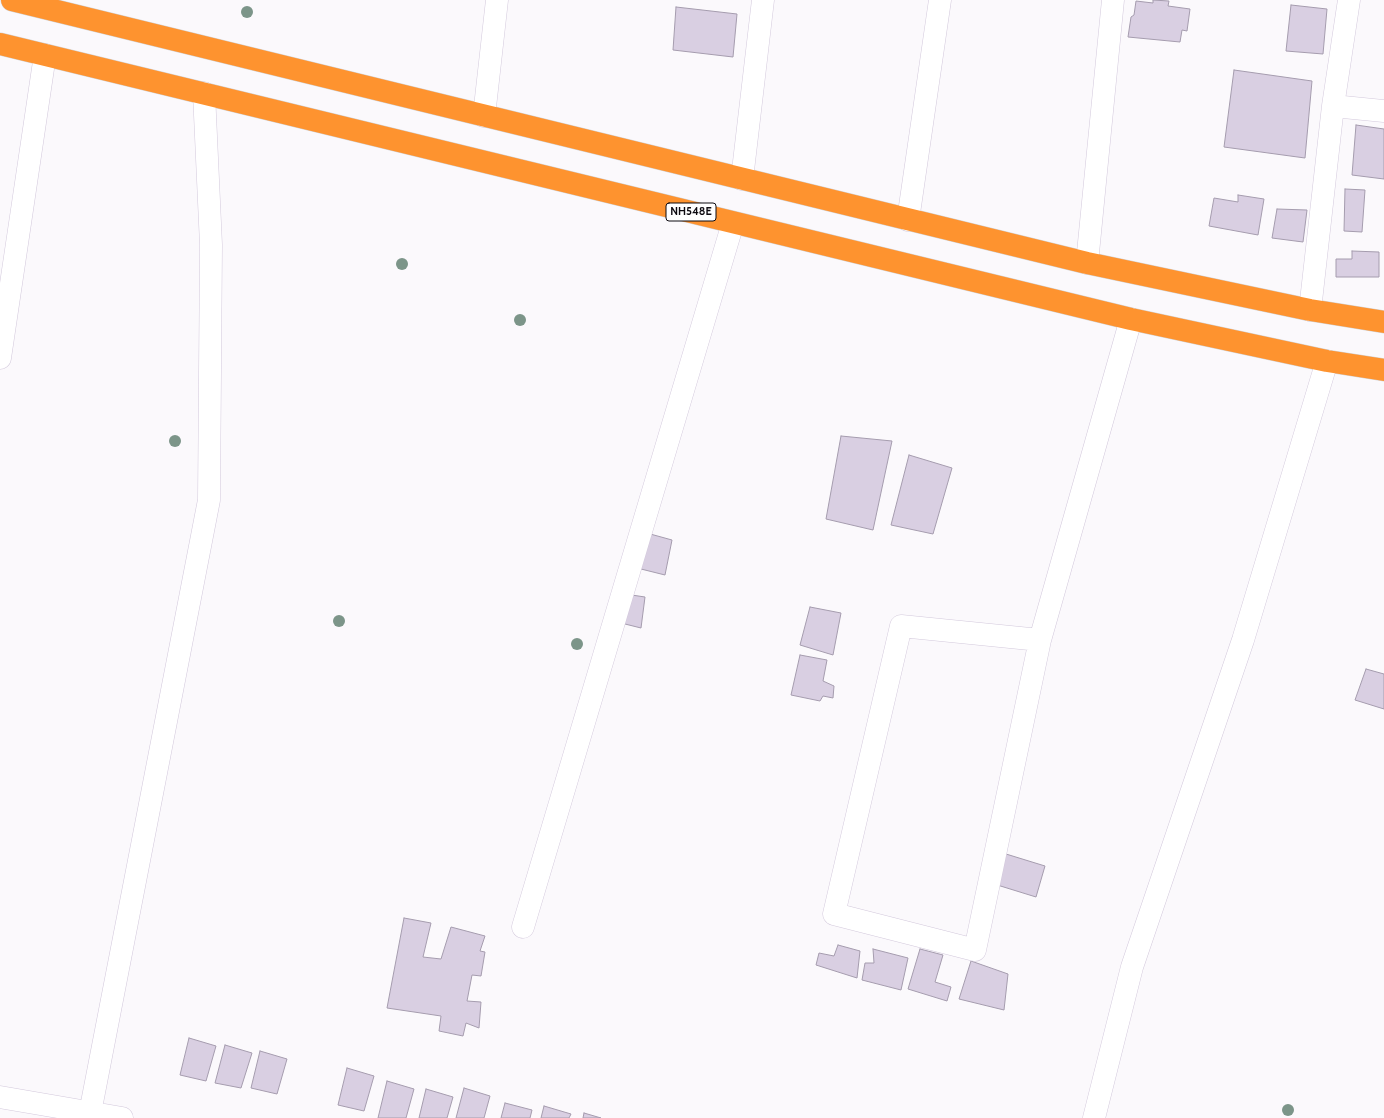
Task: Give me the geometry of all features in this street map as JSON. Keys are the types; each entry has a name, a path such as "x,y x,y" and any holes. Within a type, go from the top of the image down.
{"highway":[{"path":"12,0 35,3 484,116 1087,263 1310,310 1384,322"},
{"name":"NH548E","path":"0,44 1131,319 1327,361 1384,370"}],"street":[{"path":"484,116 497,0"},
{"path":"742,179 763,0"},
{"path":"908,220 940,0"},
{"path":"1087,263 1113,0"},
{"path":"1310,310 1333,106 1349,0"},
{"path":"0,358 46,55"},
{"path":"90,1113 209,500 211,245 204,93"},
{"path":"1333,106 1384,111"},
{"path":"524,927 733,223"},
{"path":"1040,640 901,626 834,914 976,950 1040,640 1131,319"},
{"path":"1094,1118 1132,967 1243,640 1327,361"},
{"path":"0,1097 42,1111 90,1113 122,1118"}],"building":[{"path":"1153,0 1169,1 1168,6 1190,9 1187,31 1182,30 1180,42 1128,37 1131,17 1134,15 1136,1 1153,3"},
{"path":"1291,5 1327,9 1323,54 1286,51"},
{"path":"676,7 737,14 733,57 673,50"},
{"path":"1234,70 1312,81 1305,158 1224,147"},
{"path":"1356,125 1384,129 1384,179 1352,175"},
{"path":"1345,189 1365,190 1362,232 1344,231"},
{"path":"1238,195 1264,199 1258,235 1209,226 1214,198 1238,202"},
{"path":"1277,209 1307,210 1303,242 1272,238"},
{"path":"1352,251 1379,252 1379,277 1336,277 1336,259 1352,259"},
{"path":"841,436 892,441 873,530 826,519"},
{"path":"909,455 952,468 933,534 891,525"},
{"path":"643,532 672,540 665,575 633,567"},
{"path":"625,594 645,597 641,628 617,622"},
{"path":"810,607 841,613 833,655 800,645"},
{"path":"800,655 827,660 823,681 834,686 833,698 823,696 820,701 791,695"},
{"path":"1366,669 1384,674 1384,709 1355,700"},
{"path":"1006,854 1045,866 1036,897 994,884"},
{"path":"404,918 431,923 423,957 441,959 451,927 485,936 480,951 485,952 481,976 472,975 467,1001 481,1002 479,1028 466,1023 463,1036 439,1031 441,1016 387,1008"},
{"path":"838,945 860,951 857,978 816,965 819,953 834,956"},
{"path":"873,949 908,958 901,990 862,980 865,963 874,963"},
{"path":"920,949 943,955 935,982 951,987 947,1001 908,989"},
{"path":"971,961 1008,974 1004,1010 959,999"},
{"path":"189,1038 216,1046 206,1081 180,1075"},
{"path":"225,1045 252,1053 241,1088 215,1083"},
{"path":"260,1051 287,1059 277,1094 251,1088"},
{"path":"347,1068 374,1076 364,1111 338,1105"},
{"path":"387,1081 414,1089 406,1118 378,1118"},
{"path":"464,1088 490,1096 484,1118 456,1118"},
{"path":"426,1089 453,1097 447,1118 419,1118"},
{"path":"505,1103 532,1110 530,1118 501,1118"},
{"path":"544,1106 571,1114 569,1118 541,1118"},
{"path":"584,1113 601,1118 583,1118"}]}
